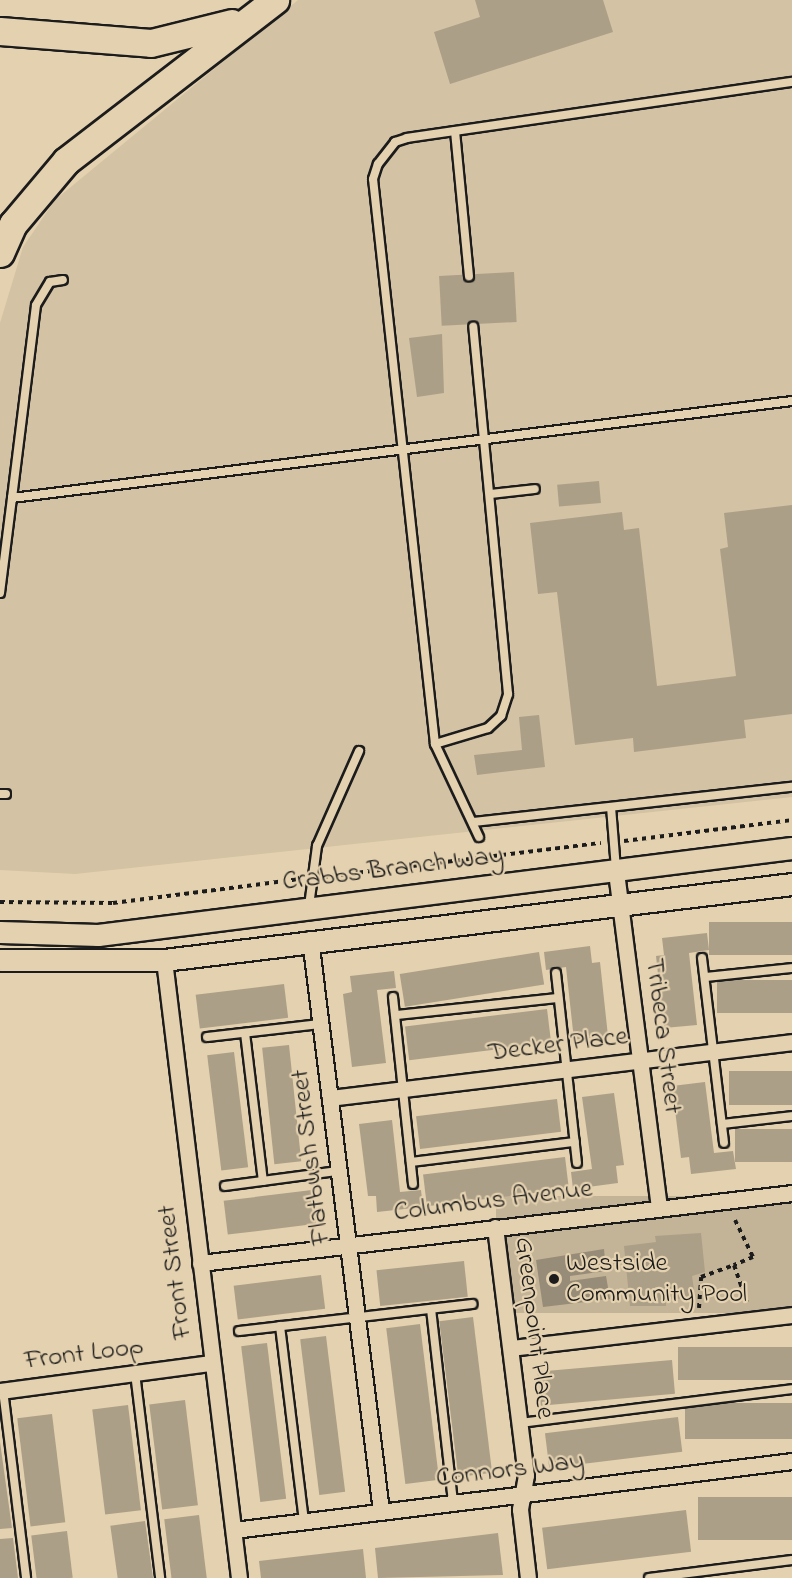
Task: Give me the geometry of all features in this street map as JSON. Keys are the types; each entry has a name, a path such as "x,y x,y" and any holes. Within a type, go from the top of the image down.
{"highway":[{"path":"0,31 151,43 209,32 267,7"},
{"path":"0,253 14,224 66,161 267,7"}],"main road":[{"name":"Crabbs Branch Way","path":"0,932 98,935 309,906 616,872 792,848"},
{"path":"0,960 164,960 310,939 792,884"}],"street":[{"name":"Tribeca Street","path":"616,872 659,1206"},
{"name":"Flatbush Street","path":"310,939 346,1244 381,1511"},
{"name":"Front Street","path":"164,960 211,1363 239,1578"},
{"name":"Decker Place","path":"330,1098 792,1042"},
{"name":"Columbus Avenue","path":"200,1263 659,1206 792,1192"},
{"name":"Greenpoint Place","path":"495,1227 520,1423 528,1578"},
{"path":"511,1348 792,1315"},
{"name":"Front Loop","path":"2,1391 211,1363"},
{"name":"Connors Way","path":"234,1530 792,1461"}],"lane":[{"path":"479,837 435,744 373,179 395,142 454,131 792,82"},
{"path":"454,131 469,276"},
{"path":"0,593 36,305 50,282 63,280"},
{"path":"435,744 488,728 501,716 508,694 473,327"},
{"path":"12,498 792,401"},
{"path":"490,494 535,489"},
{"path":"309,906 317,846 359,751"},
{"path":"472,822 792,787"},
{"path":"611,807 616,872"},
{"path":"702,958 724,1143"},
{"path":"705,977 792,968"},
{"path":"556,973 577,1163"},
{"path":"393,997 413,1184"},
{"path":"396,1015 558,998"},
{"path":"207,1037 320,1024"},
{"path":"245,1033 263,1181"},
{"path":"722,1124 792,1116"},
{"path":"411,1162 575,1142"},
{"path":"225,1186 338,1171"},
{"path":"239,1331 472,1304"},
{"path":"431,1308 453,1502"},
{"path":"280,1326 304,1521"},
{"path":"135,1373 160,1578"},
{"path":"520,1423 792,1389"},
{"path":"2,1391 26,1578"},
{"path":"649,1578 792,1560"}],"path":[{"path":"0,902 114,903 792,820"},
{"path":"699,1308 701,1277 753,1257 735,1220"},
{"path":"734,1265 747,1302"}],"shaded area":[{"path":"298,0 792,0 792,797 75,874 0,870 0,323 23,247 55,200"},
{"path":"496,1196 792,1196 792,1313 496,1313"},
{"name":"Westside Community Pool","path":"604,1249 606,1271 570,1276 570,1281 606,1276 610,1299 543,1307 536,1260"}],"building":[{"path":"475,0 603,0 613,32 450,84 434,32 480,17"},
{"path":"514,272 517,322 442,326 439,276"},
{"path":"442,334 444,393 417,397 409,338"},
{"path":"599,481 601,503 559,507 557,485"},
{"path":"792,505 792,714 744,720 746,738 634,752 633,738 575,745 557,592 538,594 530,523 622,512 624,530 639,528 657,686 736,676 720,549 728,547 724,513"},
{"path":"539,715 545,767 477,775 474,755 522,750 519,717"},
{"path":"709,922 792,922 792,955 709,955"},
{"path":"707,933 709,950 689,953 697,1025 664,1028 656,956 664,955 662,938"},
{"path":"590,946 592,963 600,962 608,1036 574,1040 566,967 546,970 544,952"},
{"path":"539,952 544,985 405,1007 400,974"},
{"path":"394,971 396,988 377,990 386,1063 352,1067 343,994 352,992 350,976"},
{"path":"717,980 792,980 792,1013 717,1013"},
{"path":"284,984 288,1018 200,1029 196,995"},
{"path":"547,1009 551,1043 409,1060 405,1026"},
{"path":"289,1045 301,1161 274,1164 262,1048"},
{"path":"234,1052 248,1167 221,1170 207,1055"},
{"path":"729,1071 792,1071 792,1105 729,1105"},
{"path":"705,1082 714,1153 733,1151 736,1169 691,1174 689,1157 681,1158 672,1086"},
{"path":"614,1093 624,1165 616,1166 618,1183 573,1189 571,1172 592,1169 582,1097"},
{"path":"557,1099 561,1132 420,1149 416,1116"},
{"path":"392,1120 400,1192 421,1190 423,1207 377,1212 376,1196 368,1196 359,1124"},
{"path":"735,1129 792,1129 792,1162 735,1162"},
{"path":"565,1157 569,1189 427,1206 423,1174"},
{"path":"312,1190 316,1224 228,1235 224,1201"},
{"path":"701,1233 705,1272 692,1276 695,1297 666,1300 666,1306 630,1306 624,1246 656,1242 655,1236"},
{"path":"464,1261 468,1297 380,1306 376,1270"},
{"path":"321,1275 325,1309 238,1319 234,1286"},
{"path":"473,1317 492,1473 458,1477 439,1321"},
{"path":"420,1324 439,1480 405,1484 386,1328"},
{"path":"326,1336 345,1492 319,1495 300,1339"},
{"path":"267,1343 286,1499 260,1502 241,1346"},
{"path":"678,1347 792,1347 792,1380 678,1380"},
{"path":"672,1360 675,1394 540,1406 538,1372"},
{"path":"185,1400 198,1505 162,1510 149,1404"},
{"path":"685,1403 792,1403 792,1439 685,1439"},
{"path":"128,1405 141,1510 105,1515 92,1409"},
{"path":"52,1414 65,1522 31,1526 17,1418"},
{"path":"678,1417 682,1452 549,1468 545,1433"},
{"path":"0,1442 12,1528 0,1529"},
{"path":"698,1497 792,1497 792,1540 698,1540"},
{"path":"686,1510 691,1552 547,1569 542,1528"},
{"path":"199,1515 207,1578 171,1578 164,1519"},
{"path":"145,1521 153,1578 118,1578 110,1526"},
{"path":"67,1531 73,1578 37,1578 31,1535"},
{"path":"498,1533 503,1575 378,1578 375,1548"},
{"path":"13,1538 18,1578 0,1578 0,1539"},
{"path":"363,1549 366,1578 261,1578 259,1561"}],"place":[{"name":"Westside Community Pool","path":"554,1279"}]}
